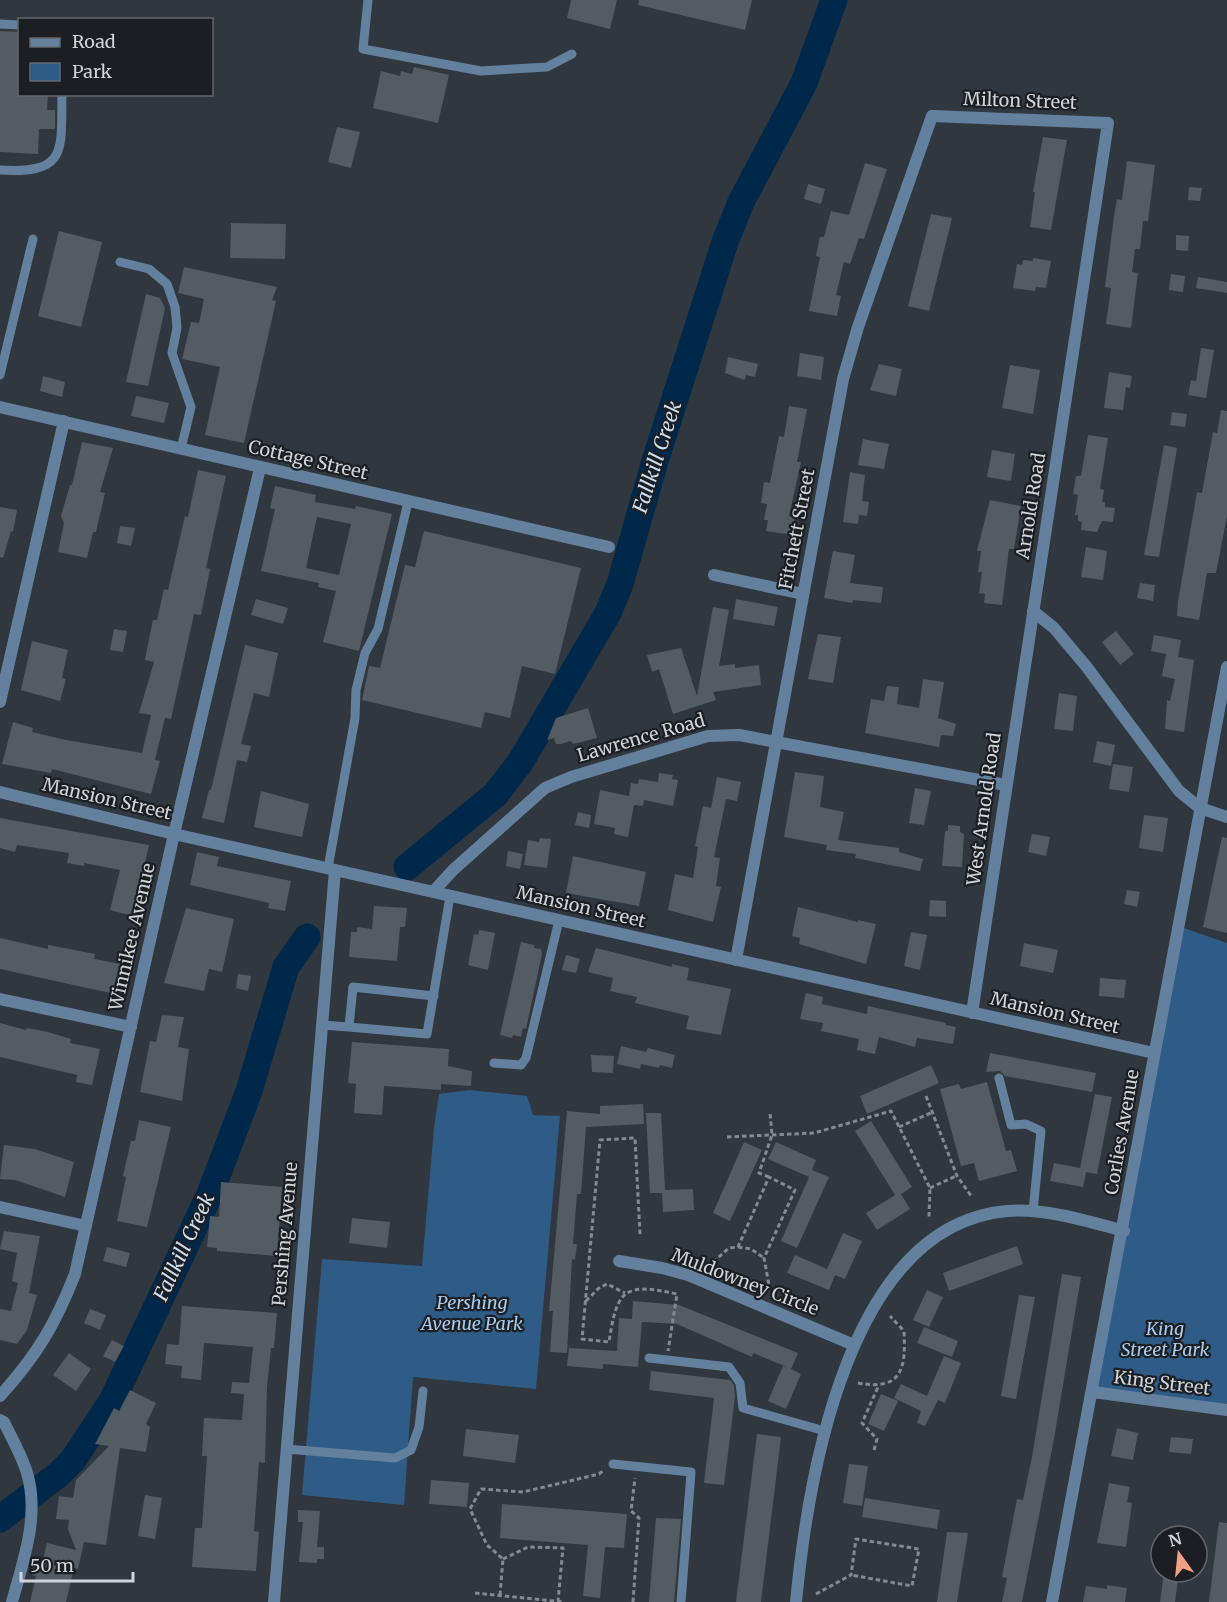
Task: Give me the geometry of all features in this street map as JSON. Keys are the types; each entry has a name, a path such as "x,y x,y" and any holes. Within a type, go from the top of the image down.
{"street":[{"name":"Milton Street","path":"932,116 1108,123"},
{"name":"Fitchett Street","path":"736,960 849,354 932,116"},
{"name":"Arnold Road","path":"1033,611 1108,123"},
{"name":"Cottage Street","path":"0,407 609,547"},
{"path":"0,702 64,421"},
{"name":"Winnikee Avenue","path":"0,1396 32,1360 58,1317 75,1274 174,834 260,468"},
{"path":"714,574 803,594"},
{"path":"1033,611 1054,628 1086,666 1179,791 1200,808 1227,817"},
{"name":"West Arnold Road","path":"972,1013 1033,611"},
{"name":"Corlies Avenue","path":"1052,1602 1124,1231 1154,1053 1227,667"},
{"name":"Lawrence Road","path":"433,892 533,795 557,782 708,736 739,735 1005,785"},
{"name":"Mansion Street","path":"0,792 174,834 1154,1053"},
{"name":"Pershing Avenue","path":"274,1602 322,1025 331,869"},
{"path":"0,999 131,1028"},
{"path":"0,1207 86,1226"},
{"path":"796,1602 812,1484 825,1431 854,1345 878,1302 905,1264 932,1238 982,1216 1008,1211 1033,1211 1124,1231"},
{"name":"Muldowney Circle","path":"619,1261 688,1275 854,1345"},
{"name":"King Street","path":"1093,1392 1227,1410"},
{"path":"0,1420 4,1422 29,1481 31,1510 30,1533 12,1602"}],"lane":[{"path":"368,0 363,49 481,71 547,67 572,54"},
{"path":"0,24 18,25"},
{"path":"0,170 23,171 40,168 58,155 61,147 62,96"},
{"path":"0,375 33,239"},
{"path":"120,262 149,269 167,284 175,307 177,328 172,354 191,407 181,449"},
{"path":"331,869 355,718 356,690 365,653 378,629 408,502"},
{"path":"322,1025 427,1034 450,896"},
{"path":"494,1063 521,1065 526,1058 559,920"},
{"path":"349,1027 353,987 434,996"},
{"path":"999,1078 1011,1125 1026,1124 1041,1131 1033,1211"},
{"path":"649,1358 729,1367 740,1383 743,1408 825,1431"},
{"path":"286,1449 395,1458 411,1450 419,1427 423,1391"},
{"path":"613,1464 691,1472 681,1602"}],"path":[{"path":"926,1096 957,1176 972,1197"},
{"path":"727,1137 814,1133 891,1111 930,1188 928,1217"},
{"path":"899,1126 933,1112"},
{"path":"769,1285 765,1258 795,1190 759,1173 771,1135 770,1113"},
{"path":"930,1188 957,1176"},
{"path":"738,1247 769,1177"},
{"path":"713,1262 729,1248 738,1247 751,1249 765,1258"},
{"path":"585,1303 606,1284 625,1293"},
{"path":"858,1383 878,1387 892,1381 904,1365 904,1331 890,1316"},
{"path":"874,1450 877,1439 862,1424 878,1387"},
{"path":"503,1559 487,1545 470,1509 481,1489 523,1492 599,1474 613,1464"},
{"path":"633,1602 639,1518 631,1511 636,1466"},
{"path":"816,1594 851,1575 912,1586 919,1549 856,1539 851,1575"},
{"path":"503,1559 528,1547 563,1548 558,1601"},
{"path":"500,1595 503,1559"},
{"path":"475,1593 563,1602"}],"green space":[{"name":"King Street Park","path":"1178,926 1227,943 1227,1410 1093,1392"},
{"name":"Pershing Avenue Park","path":"469,1090 527,1096 533,1115 560,1116 536,1389 413,1377 404,1505 302,1495 322,1259 422,1266 439,1094"}],"building":[{"path":"571,0 617,0 610,29 567,18"},
{"path":"639,0 752,0 745,30 638,5"},
{"path":"0,31 18,32 18,96 48,96 47,110 55,110 55,129 39,129 38,154 0,152"},
{"path":"414,67 449,75 438,123 373,108 381,71 400,76 401,71 412,74"},
{"path":"337,127 360,132 351,168 328,162"},
{"path":"1043,137 1067,140 1051,230 1030,227 1035,192 1033,192"},
{"path":"1127,161 1155,165 1148,221 1143,221 1140,249 1135,249 1132,272 1138,273 1131,328 1106,324 1111,288 1105,287 1114,216 1117,199 1122,200"},
{"path":"865,163 887,169 864,239 859,238 850,264 844,262 836,295 841,296 837,316 809,311 820,257 816,256 820,237 824,237 831,211 849,215"},
{"path":"808,184 825,189 821,204 804,199"},
{"path":"1189,187 1202,188 1200,201 1188,200"},
{"path":"931,214 952,218 929,311 908,306"},
{"path":"231,223 286,224 285,259 230,258"},
{"path":"59,231 102,242 81,327 38,316"},
{"path":"1176,235 1189,236 1188,251 1176,250"},
{"path":"1033,258 1051,261 1046,288 1036,287 1035,291 1013,288 1017,264 1022,265 1023,260 1033,261"},
{"path":"184,267 277,287 272,300 276,301 244,443 205,435 220,367 182,359 191,322 199,323 204,299 178,293"},
{"path":"1171,274 1185,276 1183,292 1169,290"},
{"path":"1198,277 1227,282 1227,293 1196,288"},
{"path":"146,294 160,298 165,308 148,386 126,382"},
{"path":"1201,348 1214,350 1206,398 1188,395 1191,380 1196,381"},
{"path":"800,353 824,357 821,380 797,376"},
{"path":"728,357 758,364 755,377 746,375 745,380 725,373"},
{"path":"879,364 902,369 896,396 870,390"},
{"path":"1010,365 1040,370 1033,414 1002,408"},
{"path":"1109,372 1132,376 1130,388 1126,387 1123,410 1104,408"},
{"path":"43,376 65,382 62,397 40,391"},
{"path":"136,396 169,403 164,423 131,416"},
{"path":"789,406 807,409 797,462 801,462 789,516 795,517 792,535 766,531 768,520 764,520 767,504 761,503 764,482 770,483 779,436 784,437"},
{"path":"1221,410 1227,411 1227,516 1216,573 1207,573 1199,620 1177,616 1178,601 1197,492 1202,493 1213,432 1217,433"},
{"path":"1172,412 1187,414 1185,427 1170,425"},
{"path":"1088,435 1108,438 1100,489 1104,490 1102,502 1105,502 1105,507 1115,508 1113,522 1102,521 1097,532 1081,530 1082,522 1078,521 1078,515 1075,515 1078,495 1073,494 1076,476 1081,476"},
{"path":"863,439 889,444 884,469 858,465"},
{"path":"82,442 113,448 100,492 105,493 96,532 93,532 87,558 58,552 64,523 61,516 70,485 72,485"},
{"path":"1164,445 1177,448 1159,557 1144,555"},
{"path":"992,450 1015,454 1011,481 987,477"},
{"path":"198,470 226,476 206,568 210,569 201,615 194,614 171,719 165,718 155,760 160,761 151,794 52,769 51,773 2,764 13,722 33,728 32,732 142,753 151,715 139,713 154,662 145,660 148,644 153,620 157,620 164,589 168,590"},
{"path":"850,472 865,475 862,501 869,502 867,516 859,515 858,524 843,522"},
{"path":"275,486 316,495 315,502 355,509 356,506 392,514 359,651 323,642 336,591 318,587 319,583 261,571 275,509 270,508","holes":["317,517 351,524 339,575 306,568"]},
{"path":"990,500 1021,506 1014,549 1009,549 1002,605 984,603 985,594 979,593 982,572 978,572 981,551 977,551"},
{"path":"0,507 17,510 13,532 11,531 3,558 0,557"},
{"path":"120,526 135,528 131,546 117,543"},
{"path":"424,531 581,568 555,674 522,666 510,718 485,712 481,728 362,700 369,666 380,668 405,565 415,567"},
{"path":"1086,547 1107,551 1103,580 1081,577"},
{"path":"833,551 855,555 850,583 883,587 881,603 853,600 852,603 824,598"},
{"path":"1140,583 1155,585 1153,601 1137,598"},
{"path":"256,599 288,608 283,624 251,615"},
{"path":"736,599 778,607 774,626 733,619"},
{"path":"713,607 729,610 719,666 735,664 735,668 759,665 761,685 713,692 716,700 673,714 659,669 652,672 647,655 681,648 697,696"},
{"path":"114,629 127,631 123,652 110,650"},
{"path":"1116,631 1134,654 1120,665 1102,642"},
{"path":"818,634 841,637 833,683 808,679"},
{"path":"1154,635 1181,640 1178,657 1194,660 1184,732 1165,729 1167,700 1170,701 1175,679 1162,676 1166,654 1151,651"},
{"path":"32,641 68,650 62,678 66,679 60,701 21,690"},
{"path":"245,645 278,653 269,697 254,693 241,744 251,746 247,762 237,760 224,823 202,818 209,790 211,790"},
{"path":"923,679 944,682 938,718 956,724 953,736 941,735 939,747 865,733 871,699 884,701 887,686 899,687 897,704 919,708"},
{"path":"1059,693 1077,696 1073,731 1054,729"},
{"path":"588,708 597,738 573,744 571,741 556,744 554,738 547,740 556,718"},
{"path":"1097,741 1115,745 1111,766 1093,762"},
{"path":"1113,764 1133,767 1129,792 1109,789"},
{"path":"795,772 824,776 820,807 844,812 838,840 899,848 899,852 923,859 920,871 855,858 856,854 826,850 827,845 784,837"},
{"path":"659,773 673,775 672,779 678,780 673,806 644,800 643,806 634,805 628,837 614,834 615,828 594,824 600,790 629,796 631,783 638,784 639,779 658,782"},
{"path":"717,777 741,782 737,801 726,799 714,857 720,858 716,886 721,887 713,922 668,910 675,874 693,878 698,847 695,846 703,806 711,808"},
{"path":"915,788 931,791 924,825 909,823"},
{"path":"261,791 309,804 302,837 254,827"},
{"path":"578,812 591,815 589,828 575,825"},
{"path":"1144,815 1168,818 1163,852 1139,848"},
{"path":"0,818 149,845 133,916 110,910 120,870 84,863 84,866 67,863 69,853 17,845 15,852 0,848"},
{"path":"948,825 960,826 960,832 964,834 962,867 942,866 945,831 948,831"},
{"path":"1032,834 1050,837 1046,856 1028,852"},
{"path":"1222,837 1227,838 1227,933 1203,927"},
{"path":"540,838 551,839 547,868 524,865 528,840 539,842"},
{"path":"508,851 523,854 520,869 506,866"},
{"path":"197,852 219,857 217,866 291,881 285,911 268,908 269,903 190,885"},
{"path":"573,856 646,872 639,906 566,893"},
{"path":"1127,890 1140,892 1137,907 1124,904"},
{"path":"930,900 946,901 946,917 929,916"},
{"path":"374,906 407,908 405,927 400,927 397,961 349,957 351,932 357,932 357,927 372,929"},
{"path":"798,907 858,922 858,920 876,924 866,964 799,944 800,938 792,936"},
{"path":"186,908 234,919 222,972 209,969 204,991 164,983"},
{"path":"479,930 495,933 488,970 468,965 474,934 478,935"},
{"path":"911,932 927,935 920,970 904,966"},
{"path":"0,938 48,949 48,945 95,954 94,959 121,964 115,994 0,969"},
{"path":"521,942 541,949 542,954 526,1029 523,1028 521,1037 513,1035 512,1038 500,1035"},
{"path":"1024,943 1058,950 1053,973 1020,966"},
{"path":"596,948 672,967 672,964 689,968 687,980 731,989 721,1035 686,1029 689,1016 635,1003 637,997 610,991 613,978 588,972"},
{"path":"566,955 580,959 576,973 562,970"},
{"path":"238,974 251,976 248,991 236,988"},
{"path":"1100,978 1126,980 1124,998 1099,996"},
{"path":"806,993 823,997 822,1004 867,1014 868,1006 946,1023 946,1025 956,1027 953,1044 917,1038 915,1047 879,1037 875,1054 857,1050 859,1039 821,1031 823,1023 800,1019"},
{"path":"162,1015 184,1017 178,1047 189,1049 182,1101 140,1092 150,1041 156,1042"},
{"path":"0,1023 26,1030 27,1028 48,1032 71,1039 70,1043 100,1049 92,1085 76,1082 77,1075 0,1057"},
{"path":"352,1042 449,1049 448,1066 472,1071 471,1086 441,1084 441,1090 384,1086 382,1115 354,1113 356,1084 348,1083"},
{"path":"621,1046 646,1052 648,1048 675,1055 672,1068 641,1064 640,1069 617,1064"},
{"path":"990,1053 1096,1073 1092,1092 1005,1076 1000,1071 986,1072"},
{"path":"591,1055 614,1056 613,1073 592,1072"},
{"path":"931,1065 939,1083 867,1114 860,1096"},
{"path":"987,1082 1006,1151 1011,1150 1017,1171 979,1181 974,1163 961,1166 940,1089 959,1084 961,1089"},
{"path":"1095,1094 1112,1097 1097,1174 1086,1172 1083,1187 1050,1181 1054,1163 1080,1168"},
{"path":"643,1104 644,1124 586,1127 581,1194 577,1194 573,1244 577,1244 575,1260 572,1259 567,1353 550,1352 553,1311 549,1311 567,1111 600,1114 600,1106"},
{"path":"646,1113 661,1113 665,1190 693,1189 694,1210 663,1212 662,1193 650,1193"},
{"path":"139,1120 171,1127 147,1227 117,1221 126,1177 123,1176 131,1141 135,1141"},
{"path":"871,1121 912,1187 901,1194 910,1209 877,1230 866,1213 895,1195 855,1131"},
{"path":"744,1142 762,1150 730,1221 713,1213"},
{"path":"776,1142 816,1160 812,1170 829,1177 797,1248 781,1241 809,1177 768,1159"},
{"path":"4,1145 35,1149 74,1162 65,1197 15,1180 0,1179"},
{"path":"221,1182 282,1187 277,1256 217,1251 217,1248 207,1247 210,1216 219,1217"},
{"path":"352,1218 390,1222 387,1248 349,1243"},
{"path":"4,1231 40,1236 29,1293 37,1295 27,1330 17,1344 0,1340 0,1309 11,1311 18,1283 12,1281 17,1253 0,1249"},
{"path":"843,1233 862,1241 845,1279 835,1275 829,1290 787,1273 795,1255 827,1269"},
{"path":"1017,1246 1023,1264 949,1291 943,1273"},
{"path":"107,1247 130,1253 126,1267 103,1261"},
{"path":"1062,1274 1081,1277 1054,1439 1022,1602 1002,1602 1007,1578 1002,1577 1017,1499 1023,1500 1032,1457"},
{"path":"927,1290 943,1297 929,1327 913,1320"},
{"path":"1019,1295 1035,1297 1016,1399 1001,1396"},
{"path":"633,1301 679,1305 798,1353 791,1369 801,1374 786,1409 768,1401 783,1366 789,1368 753,1353 752,1357 677,1324 642,1322 638,1367 603,1364 603,1369 567,1366 569,1348 617,1351 619,1318 632,1319"},
{"path":"182,1306 277,1313 267,1387 265,1463 259,1462 254,1531 259,1532 256,1571 192,1567 195,1528 202,1528 207,1456 202,1456 204,1418 242,1420 244,1394 231,1393 232,1382 249,1383 253,1347 204,1343 201,1380 181,1378 182,1366 165,1364 167,1344 179,1345"},
{"path":"90,1309 106,1315 100,1330 84,1323"},
{"path":"924,1327 958,1341 952,1357 917,1343"},
{"path":"112,1340 124,1346 115,1362 103,1356"},
{"path":"69,1353 91,1369 76,1391 53,1375"},
{"path":"944,1356 961,1363 945,1403 938,1400 925,1426 917,1423 921,1411 894,1398 901,1384 927,1396"},
{"path":"651,1371 730,1380 734,1385 735,1397 724,1485 704,1483 714,1398 649,1390"},
{"path":"130,1390 156,1403 146,1424 150,1427 146,1452 120,1448 106,1545 84,1542 78,1569 74,1568 66,1602 30,1602 36,1576 32,1575 34,1562 42,1564 47,1543 76,1550 68,1529 69,1520 56,1519 59,1496 73,1498 76,1480 109,1446 95,1444 114,1408 119,1411"},
{"path":"881,1394 898,1401 884,1431 868,1424"},
{"path":"1117,1428 1138,1433 1133,1460 1111,1456"},
{"path":"466,1429 519,1435 515,1463 463,1456"},
{"path":"757,1434 781,1437 761,1602 736,1602"},
{"path":"1171,1437 1193,1439 1191,1454 1169,1452"},
{"path":"849,1464 868,1466 862,1506 843,1503"},
{"path":"431,1480 469,1483 467,1507 429,1504"},
{"path":"1109,1483 1130,1487 1127,1502 1132,1503 1126,1547 1097,1543"},
{"path":"145,1495 162,1498 155,1539 138,1536"},
{"path":"865,1498 940,1510 937,1529 862,1517"},
{"path":"502,1504 627,1514 624,1548 605,1547 600,1598 583,1596 588,1545 500,1538"},
{"path":"298,1510 320,1511 317,1547 324,1547 324,1559 317,1559 317,1563 299,1562 303,1522 298,1522"},
{"path":"656,1518 681,1519 674,1602 649,1602"},
{"path":"1219,1522 1227,1523 1227,1602 1209,1602"},
{"path":"947,1532 968,1533 957,1602 937,1602"},
{"path":"1162,1584 1177,1584 1175,1602 1160,1602"},
{"path":"1107,1585 1127,1588 1125,1602 1083,1602 1086,1586 1107,1589"}],"waterway":[{"name":"Fallkill Creek","path":"407,867 496,794 521,761 608,613 620,584 655,461 725,242 741,202 804,83 834,0"},
{"name":"Fallkill Creek","path":"0,1519 59,1474 73,1460 112,1401 210,1194 249,1091 286,967 307,937"}]}
